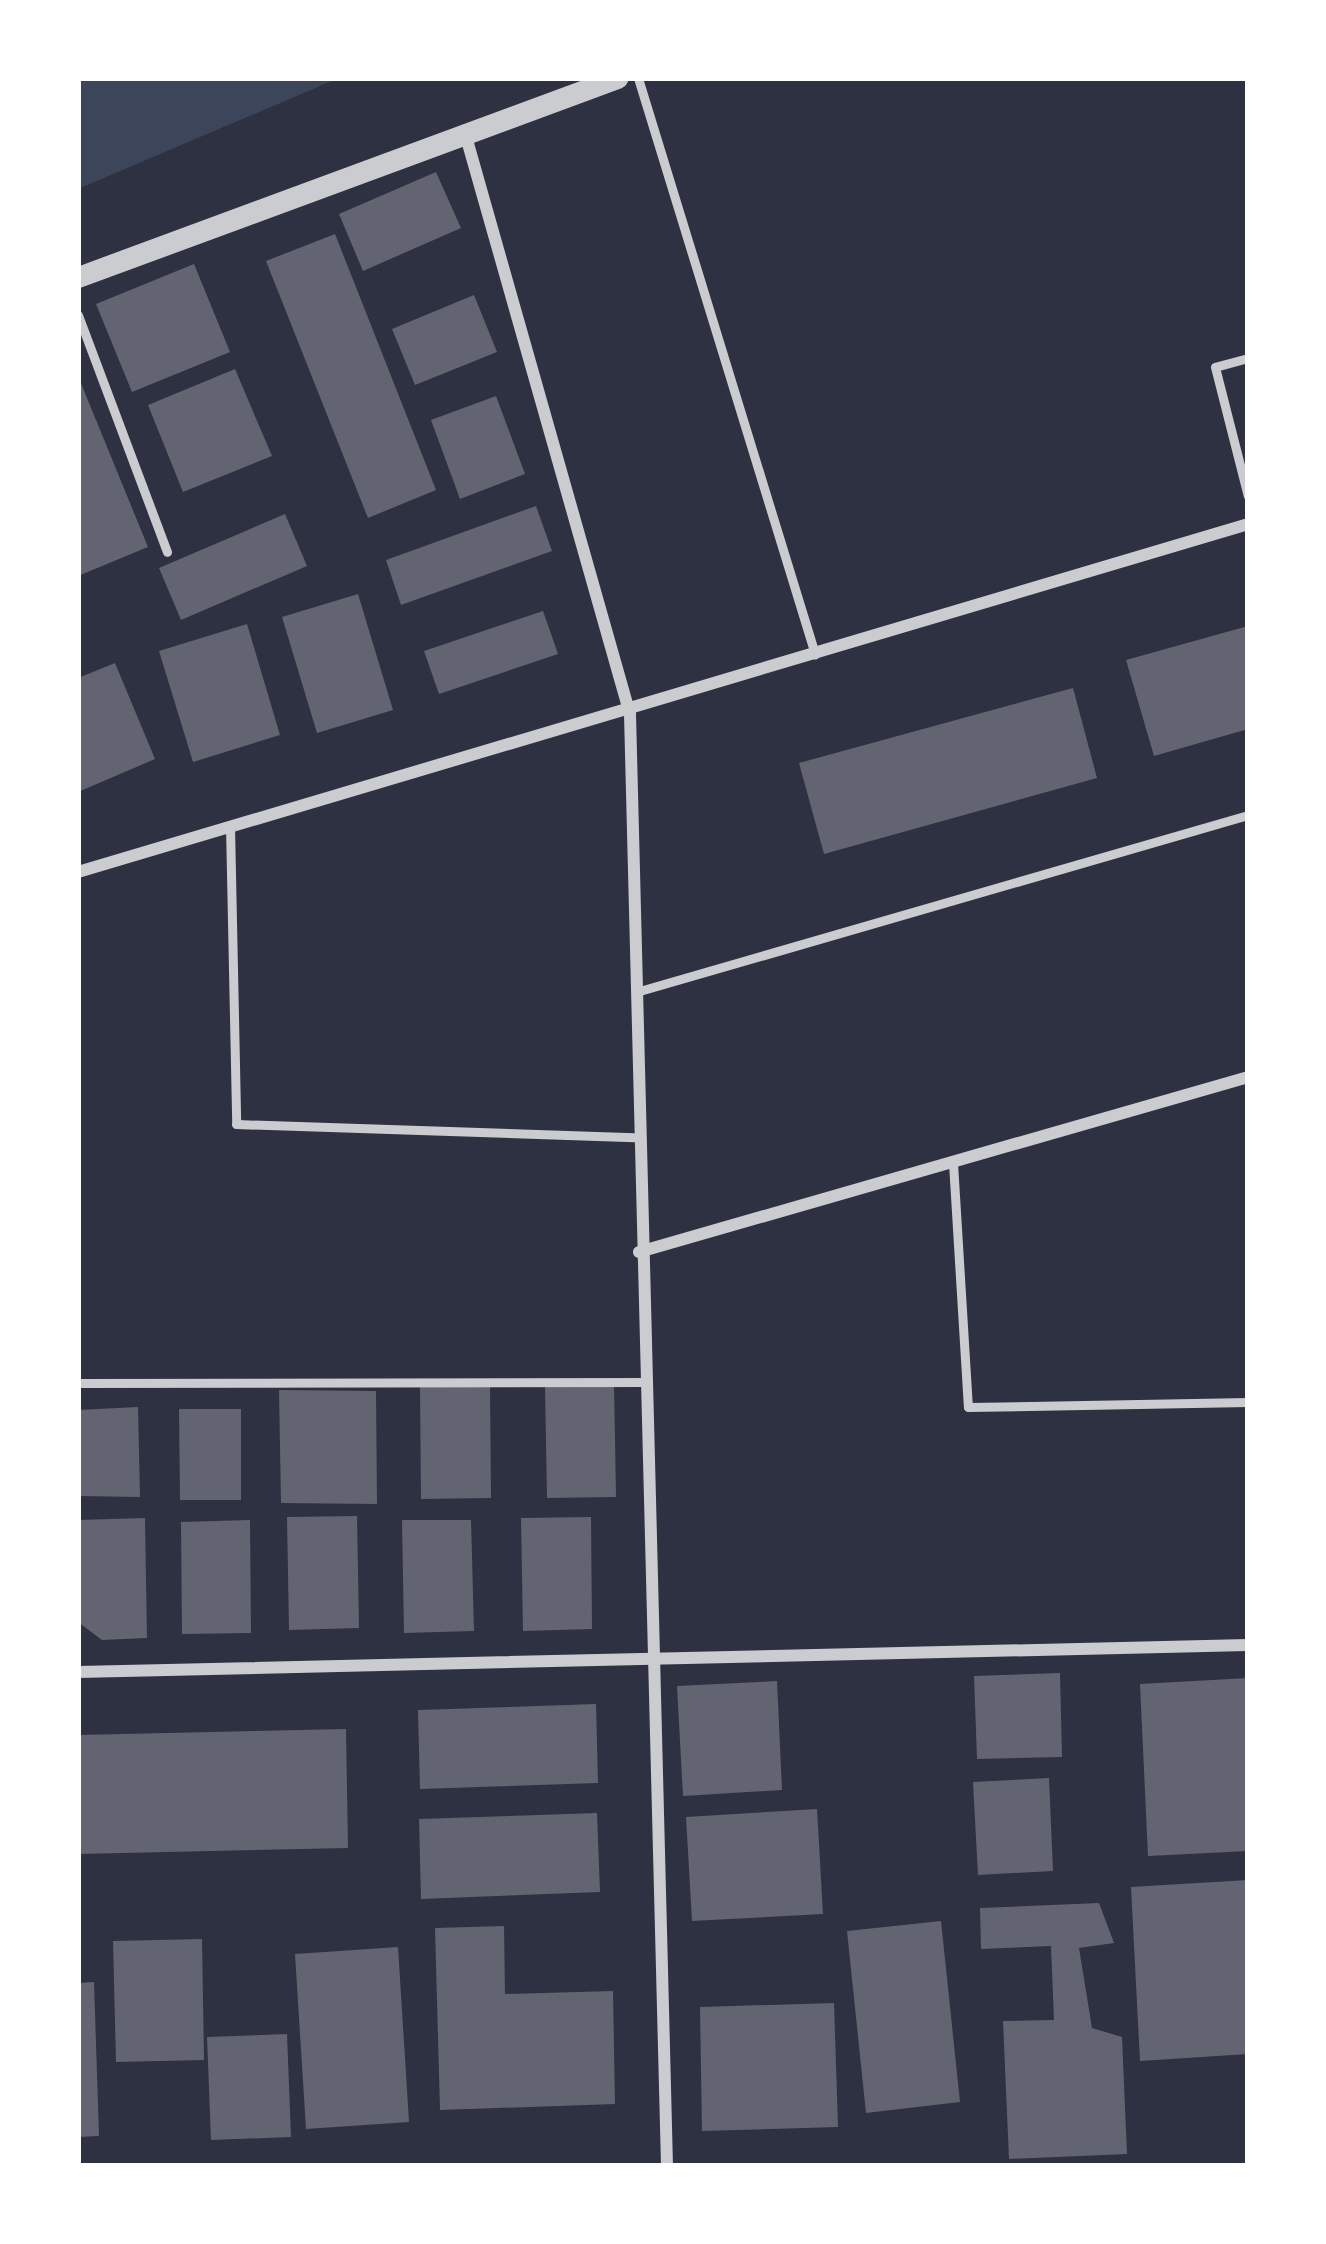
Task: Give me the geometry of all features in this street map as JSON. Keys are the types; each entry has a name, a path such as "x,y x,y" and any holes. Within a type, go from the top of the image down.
{"street":[{"path":"78,277 463,128 617,78"},
{"path":"463,128 630,714 634,1137 647,1382 667,2166"},
{"path":"78,872 630,714 1248,524"},
{"path":"639,1252 1248,1077"},
{"path":"78,1672 654,1664 1248,1645"}],"lane":[{"path":"638,78 815,654"},
{"path":"78,315 167,552"},
{"path":"1248,358 1215,367 1248,496"},
{"path":"636,992 1248,815"},
{"path":"230,826 236,1124 634,1137"},
{"path":"953,1163 968,1407 1248,1402"},
{"path":"78,1383 647,1382"}],"shaded area":[{"path":"78,78 339,78 78,189"}],"building":[{"path":"436,172 461,228 363,271 339,214"},
{"path":"335,234 436,490 368,518 266,261"},
{"path":"194,264 230,352 132,392 96,304"},
{"path":"474,295 497,352 415,385 392,329"},
{"path":"235,369 272,456 183,492 148,405"},
{"path":"78,376 148,547 78,576"},
{"path":"496,396 525,474 460,499 431,420"},
{"path":"536,506 552,551 401,605 386,560"},
{"path":"285,514 307,566 181,620 159,568"},
{"path":"358,594 393,710 317,733 282,617"},
{"path":"543,611 558,654 439,694 424,651"},
{"path":"247,624 280,735 193,762 159,651"},
{"path":"1248,626 1248,729 1154,756 1126,660"},
{"path":"115,663 155,759 78,792 78,678"},
{"path":"1073,688 1097,778 824,854 799,763"},
{"path":"614,1384 616,1497 547,1498 545,1386"},
{"path":"490,1386 491,1498 421,1499 420,1387"},
{"path":"279,1390 376,1391 377,1504 281,1503"},
{"path":"138,1407 140,1497 78,1496 78,1410"},
{"path":"179,1409 241,1409 241,1500 180,1500"},
{"path":"357,1516 359,1628 289,1630 287,1517"},
{"path":"591,1517 592,1629 523,1631 521,1518"},
{"path":"145,1518 147,1638 102,1640 78,1622 78,1520"},
{"path":"250,1520 251,1633 182,1634 181,1522"},
{"path":"402,1520 471,1520 474,1631 404,1633"},
{"path":"1060,1673 1062,1757 977,1759 974,1676"},
{"path":"1248,1678 1248,1851 1148,1856 1140,1684"},
{"path":"777,1681 782,1790 683,1796 677,1686"},
{"path":"596,1704 598,1783 420,1789 418,1710"},
{"path":"346,1729 348,1848 78,1854 78,1735"},
{"path":"1049,1778 1053,1871 978,1875 973,1782"},
{"path":"817,1809 823,1914 692,1921 686,1817"},
{"path":"597,1813 600,1892 421,1899 419,1819"},
{"path":"1248,1880 1248,2054 1140,2061 1131,1887"},
{"path":"1099,1903 1114,1943 1079,1948 1092,2028 1122,2037 1127,2154 1009,2159 1003,2021 1054,2020 1051,1946 981,1949 980,1908"},
{"path":"941,1921 960,2102 866,2113 847,1931"},
{"path":"504,1926 505,1994 613,1991 615,2104 440,2110 435,1928"},
{"path":"202,1939 204,2060 116,2062 113,1941"},
{"path":"398,1947 409,2122 306,2129 295,1954"},
{"path":"94,1982 99,2136 78,2137 78,1983"},
{"path":"834,2003 838,2127 702,2131 700,2007"},
{"path":"287,2034 291,2137 211,2140 207,2037"}]}
